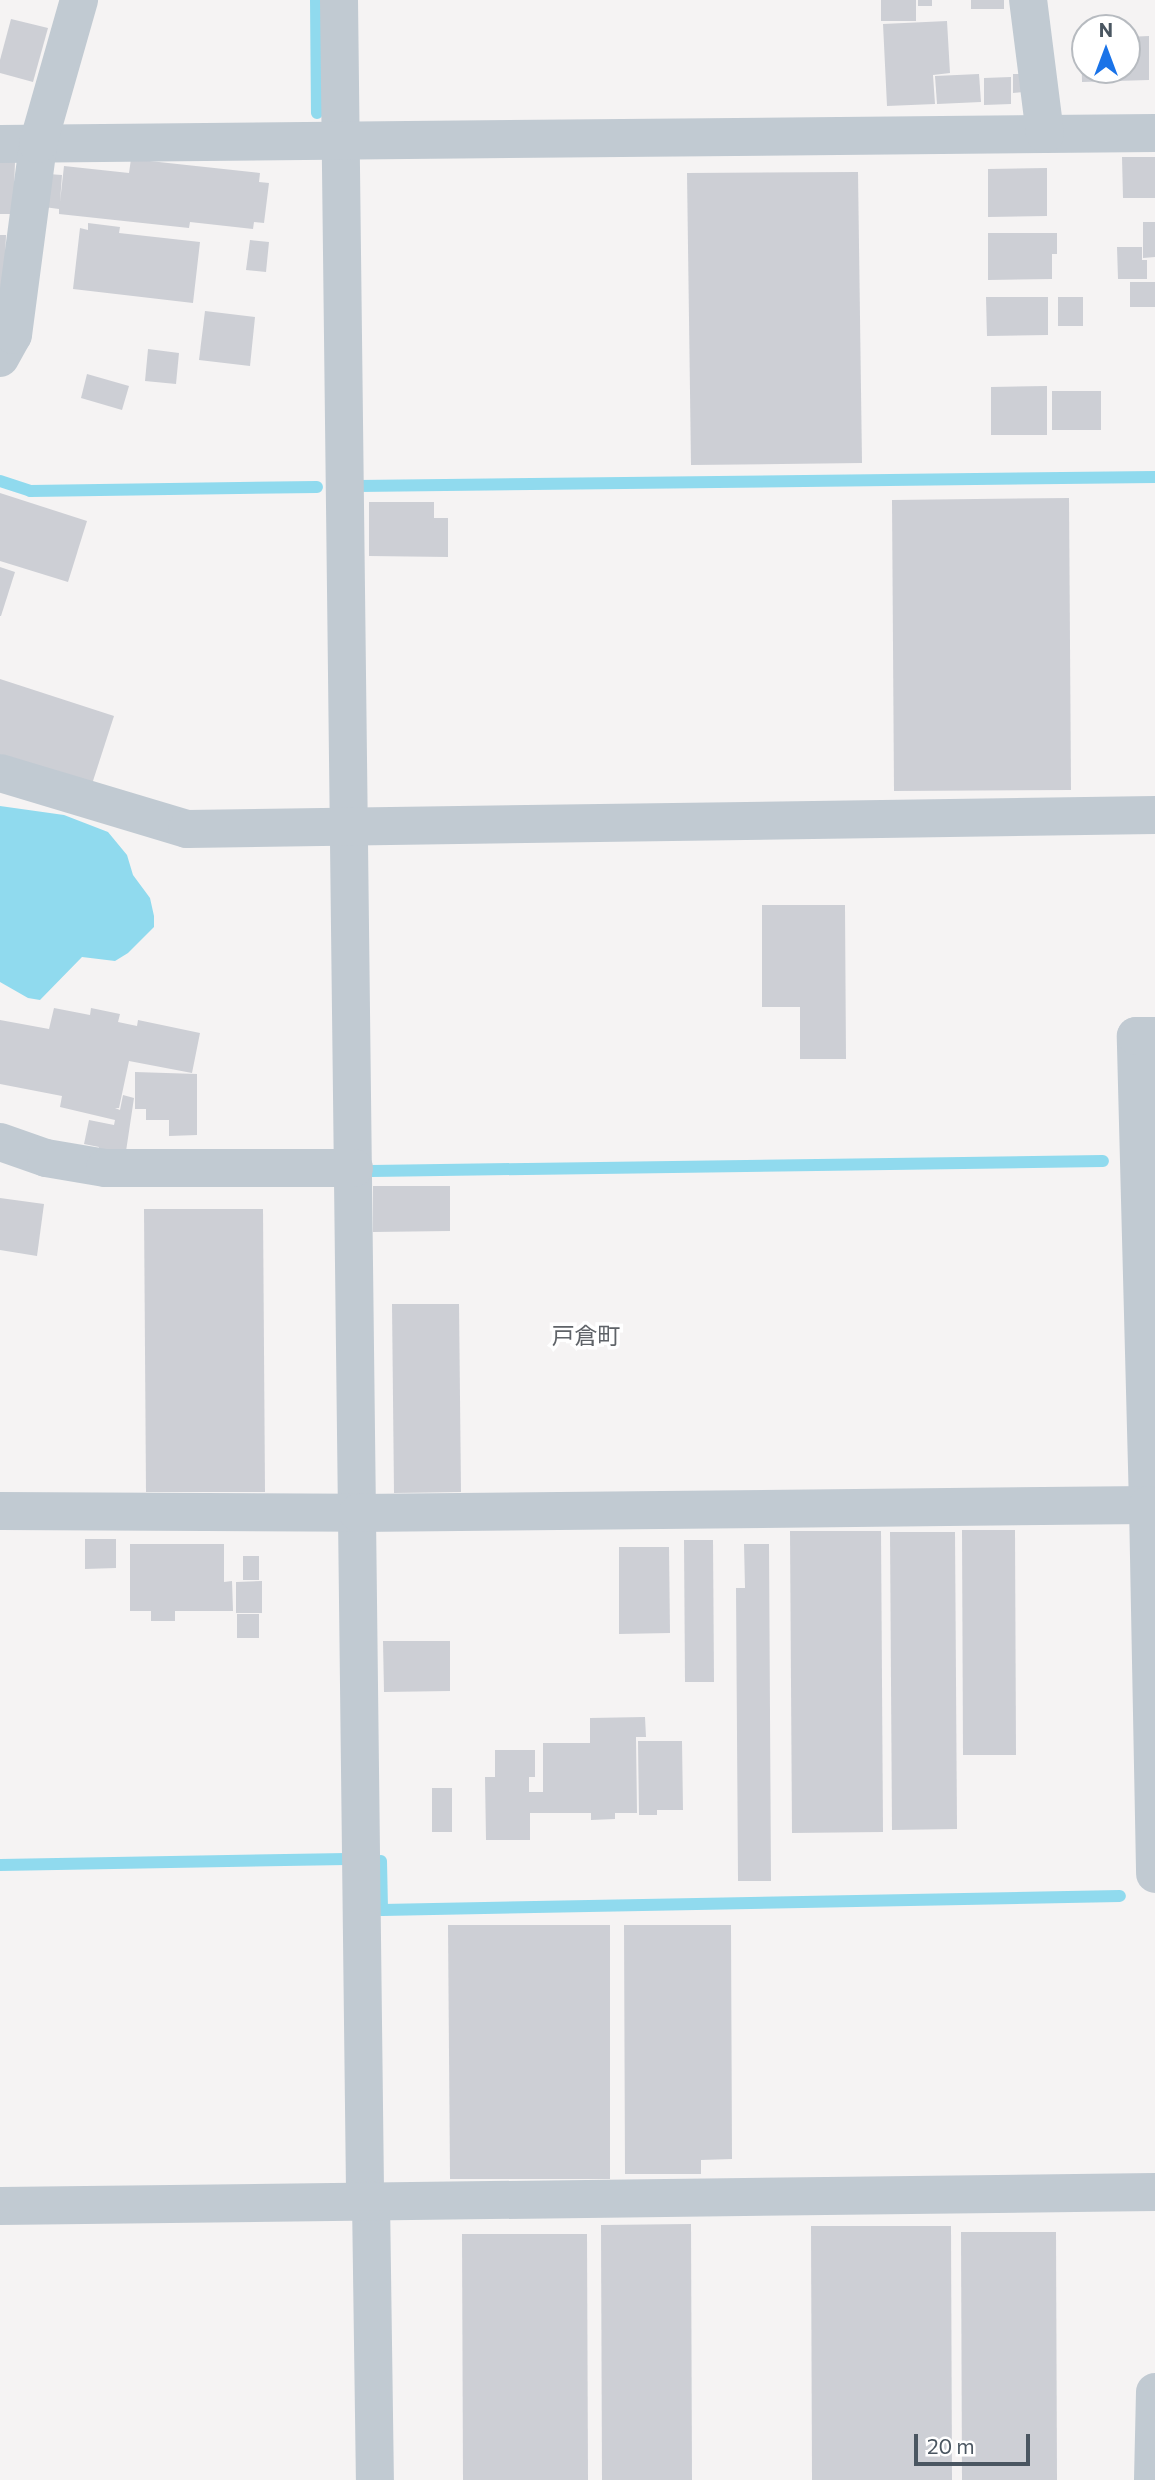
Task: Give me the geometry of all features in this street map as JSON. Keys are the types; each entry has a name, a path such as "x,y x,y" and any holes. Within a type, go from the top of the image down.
{"street":[{"path":"0,358 13,335 38,144 79,0"},
{"path":"339,0 358,1513 375,2480"},
{"path":"1028,0 1045,134"},
{"path":"0,144 1155,133"},
{"path":"0,773 187,829 1155,815"},
{"path":"1155,1036 1136,1037 1155,1874"},
{"path":"0,1142 46,1158 105,1168 354,1168"},
{"path":"0,1511 358,1513 1148,1505"},
{"path":"0,2206 1155,2192"},
{"path":"1153,2480 1155,2392"}],"water":[{"path":"0,806 64,815 108,832 127,855 133,875 150,898 154,916 154,927 128,953 115,961 82,957 40,1000 28,998 0,982"}],"building":[{"path":"881,0 916,0 916,21 881,21"},
{"path":"918,0 932,0 932,6 918,6"},
{"path":"971,0 1004,0 1004,9 971,9"},
{"path":"11,19 48,28 33,82 0,73 0,60"},
{"path":"947,21 950,73 933,75 935,104 887,106 883,24"},
{"path":"1141,36 1149,36 1149,80 1141,80"},
{"path":"979,74 981,102 937,104 935,76"},
{"path":"1013,74 1023,74 1023,92 1013,93"},
{"path":"1011,77 1011,104 984,105 984,78"},
{"path":"1122,157 1155,157 1155,198 1123,198"},
{"path":"131,159 260,173 259,182 269,183 264,223 254,222 253,229 190,222 189,228 59,214 59,209 44,207 48,174 62,175 60,202 64,166 129,173"},
{"path":"0,161 15,162 13,214 0,214"},
{"path":"1047,168 1047,216 988,217 988,169"},
{"path":"858,172 862,463 691,465 687,173"},
{"path":"1143,222 1155,222 1155,257 1143,258"},
{"path":"88,223 120,227 119,233 200,242 193,303 73,289 80,228 88,230"},
{"path":"988,233 1057,233 1057,254 1052,254 1052,279 988,280"},
{"path":"0,235 6,235 3,305 0,305"},
{"path":"250,240 269,242 266,272 246,270"},
{"path":"1117,247 1142,247 1142,260 1147,260 1147,279 1118,279"},
{"path":"1130,282 1155,282 1155,307 1130,307"},
{"path":"986,297 1048,297 1048,335 987,336"},
{"path":"1058,297 1083,297 1083,326 1058,326"},
{"path":"205,311 255,317 250,366 199,360"},
{"path":"148,349 179,353 176,384 145,381"},
{"path":"87,374 129,386 122,410 81,398"},
{"path":"1047,386 1047,435 991,435 991,387"},
{"path":"1052,391 1101,391 1101,430 1052,430"},
{"path":"0,493 87,521 68,582 0,561"},
{"path":"1069,498 1071,790 894,791 892,500"},
{"path":"369,502 434,502 434,518 448,518 448,557 369,556"},
{"path":"0,567 15,572 1,616 0,616"},
{"path":"0,679 114,716 92,784 0,754"},
{"path":"762,905 845,905 846,1059 800,1059 800,1007 762,1007"},
{"path":"54,1008 90,1015 91,1008 120,1014 118,1022 137,1026 138,1020 200,1033 192,1073 129,1061 119,1108 115,1108 120,1110 123,1095 134,1098 125,1158 98,1152 99,1147 84,1144 89,1120 114,1125 115,1120 60,1107 62,1096 0,1084 0,1020 49,1029"},
{"path":"135,1072 197,1074 197,1135 169,1136 169,1120 146,1120 146,1109 135,1109"},
{"path":"373,1186 450,1186 450,1231 373,1232"},
{"path":"0,1198 44,1204 37,1256 0,1250"},
{"path":"144,1209 263,1209 265,1492 146,1492"},
{"path":"392,1304 459,1304 461,1492 394,1493"},
{"path":"962,1530 1015,1530 1016,1755 963,1755"},
{"path":"790,1531 881,1531 883,1832 792,1833"},
{"path":"890,1532 955,1532 957,1829 892,1830"},
{"path":"85,1539 116,1539 116,1568 85,1569"},
{"path":"684,1540 713,1540 714,1682 685,1682"},
{"path":"130,1544 224,1544 224,1582 232,1581 233,1611 175,1611 175,1621 151,1621 151,1611 130,1611"},
{"path":"744,1544 769,1544 771,1881 738,1881 736,1588 745,1588"},
{"path":"619,1547 669,1547 670,1633 619,1634"},
{"path":"243,1556 259,1556 259,1580 243,1580"},
{"path":"262,1581 262,1613 236,1613 236,1582"},
{"path":"237,1614 259,1614 259,1638 237,1638"},
{"path":"383,1641 450,1641 450,1691 384,1692"},
{"path":"645,1717 646,1737 636,1737 637,1813 615,1813 615,1819 591,1820 591,1813 530,1813 530,1840 486,1840 485,1777 495,1777 495,1750 535,1750 535,1777 529,1777 529,1792 543,1792 543,1743 590,1743 590,1718"},
{"path":"638,1741 682,1741 683,1810 657,1810 657,1815 639,1815"},
{"path":"432,1788 452,1788 452,1832 432,1832"},
{"path":"448,1925 610,1925 610,2179 450,2179"},
{"path":"624,1925 731,1925 732,2159 701,2160 701,2174 625,2174"},
{"path":"691,2224 692,2480 602,2480 601,2225"},
{"path":"811,2226 951,2226 952,2480 812,2480"},
{"path":"961,2232 1056,2232 1057,2480 962,2480"},
{"path":"462,2234 587,2234 588,2480 463,2480"}],"waterway":[{"path":"316,0 317,113"},
{"path":"358,486 1155,477"},
{"path":"0,481 30,491 317,487"},
{"path":"371,1171 1103,1161"},
{"path":"0,1865 347,1859"},
{"path":"381,1861 382,1910 1120,1896"}],"district":[{"name":"戸倉町","path":"586,1335"}]}
